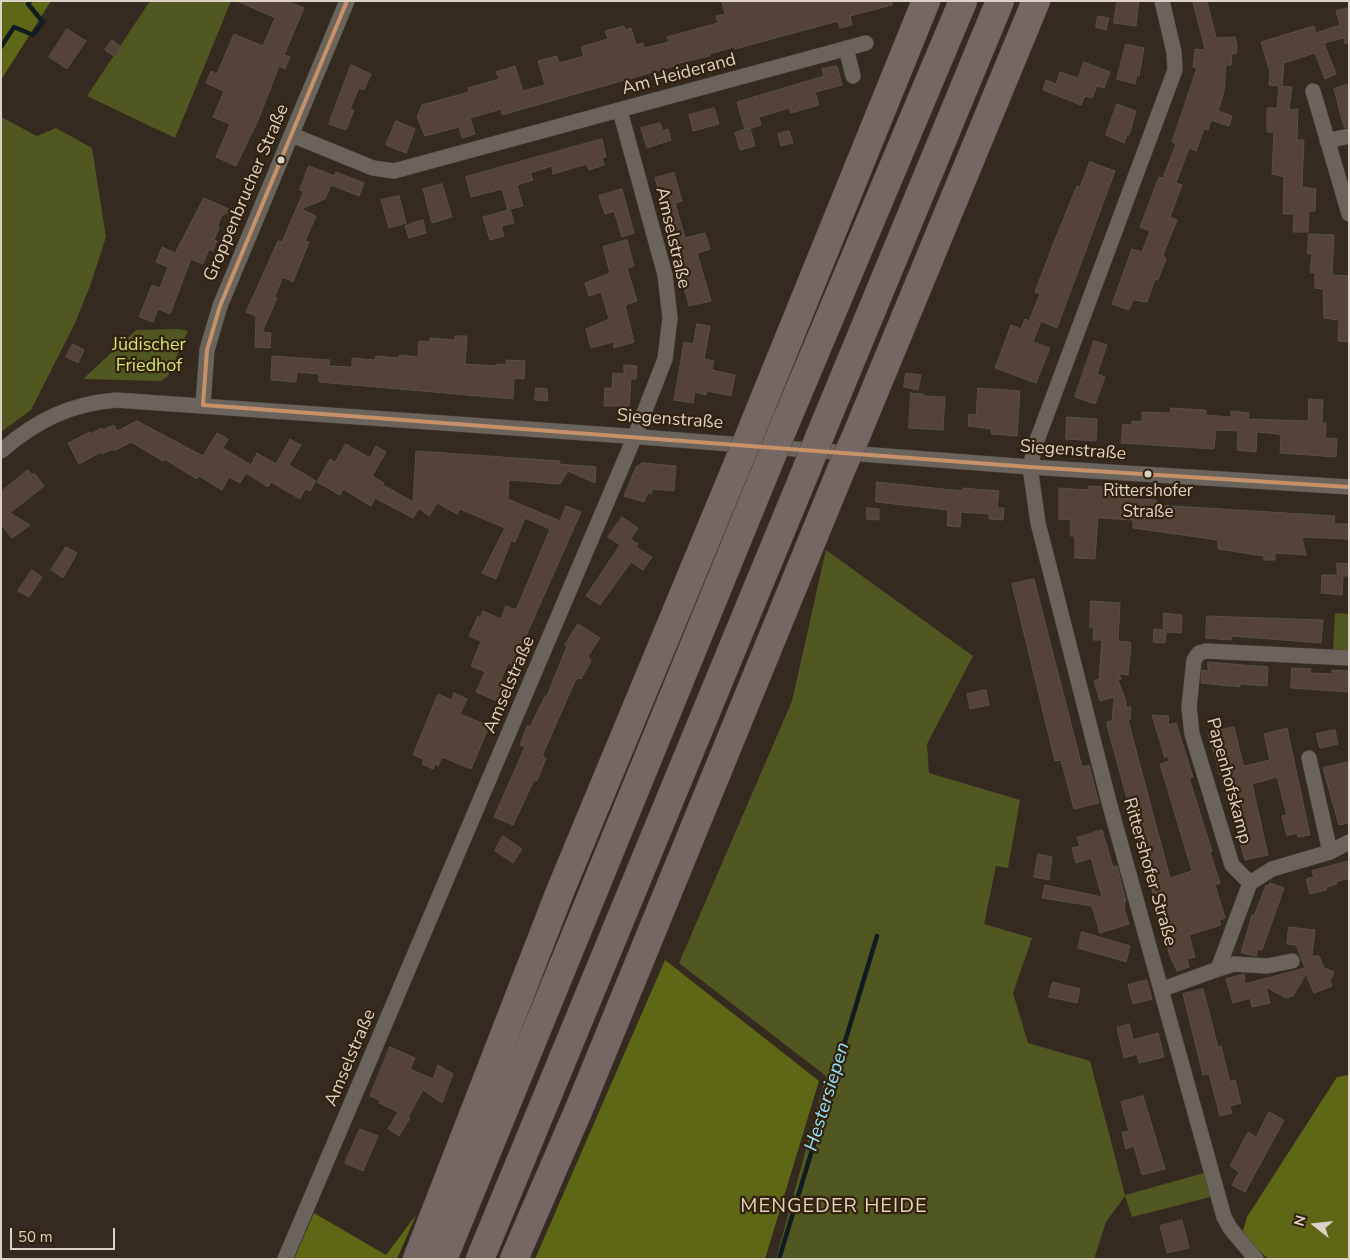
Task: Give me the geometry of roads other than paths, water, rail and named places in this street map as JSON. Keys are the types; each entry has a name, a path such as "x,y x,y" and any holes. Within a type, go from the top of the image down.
{"highway":[{"path":"416,1259 561,889 752,429 926,1"},
{"path":"443,1259 782,431 963,1"},
{"path":"480,1259 1000,1"},
{"path":"514,1259 579,1109 1036,1"}],"street":[{"name":"Groppenbrucher Straße","path":"203,405 207,350 212,332 246,241 347,1"},
{"name":"Rittershofer Straße","path":"1162,1 1174,52 1174,70 1036,443 1030,467 1040,533 1109,802 1163,989 1224,1217 1230,1228 1256,1259"},
{"name":"Am Heiderand","path":"292,135 373,168 394,171 866,43"},
{"path":"846,48 853,76"},
{"path":"1312,91 1349,214"},
{"name":"Amselstraße","path":"285,1259 635,436 665,358 670,318 665,275 620,111"},
{"path":"1328,142 1349,136"},
{"name":"Siegenstraße","path":"1,451 52,415 91,402 116,400 635,436 1030,467 1349,487"},
{"name":"Papenhofskamp","path":"1250,882 1232,864 1192,734 1189,707 1194,660 1199,654 1206,651 1349,658"},
{"path":"1310,758 1330,852"},
{"path":"1218,969 1250,882 1272,868 1330,852 1349,842"},
{"path":"1163,989 1234,964 1267,966 1292,961"}],"waterway":[{"path":"1,47 14,27 33,35 43,22 28,4 30,1"},
{"name":"Hestersiepen","path":"779,1259 877,936"}],"place":[{"name":"Rittershofer Straße","path":"1148,474"}],"district":[{"name":"MENGEDER HEIDE","path":"834,1207"}],"park label":[{"name":"Jüdischer Friedhof","path":"149,356"}]}
